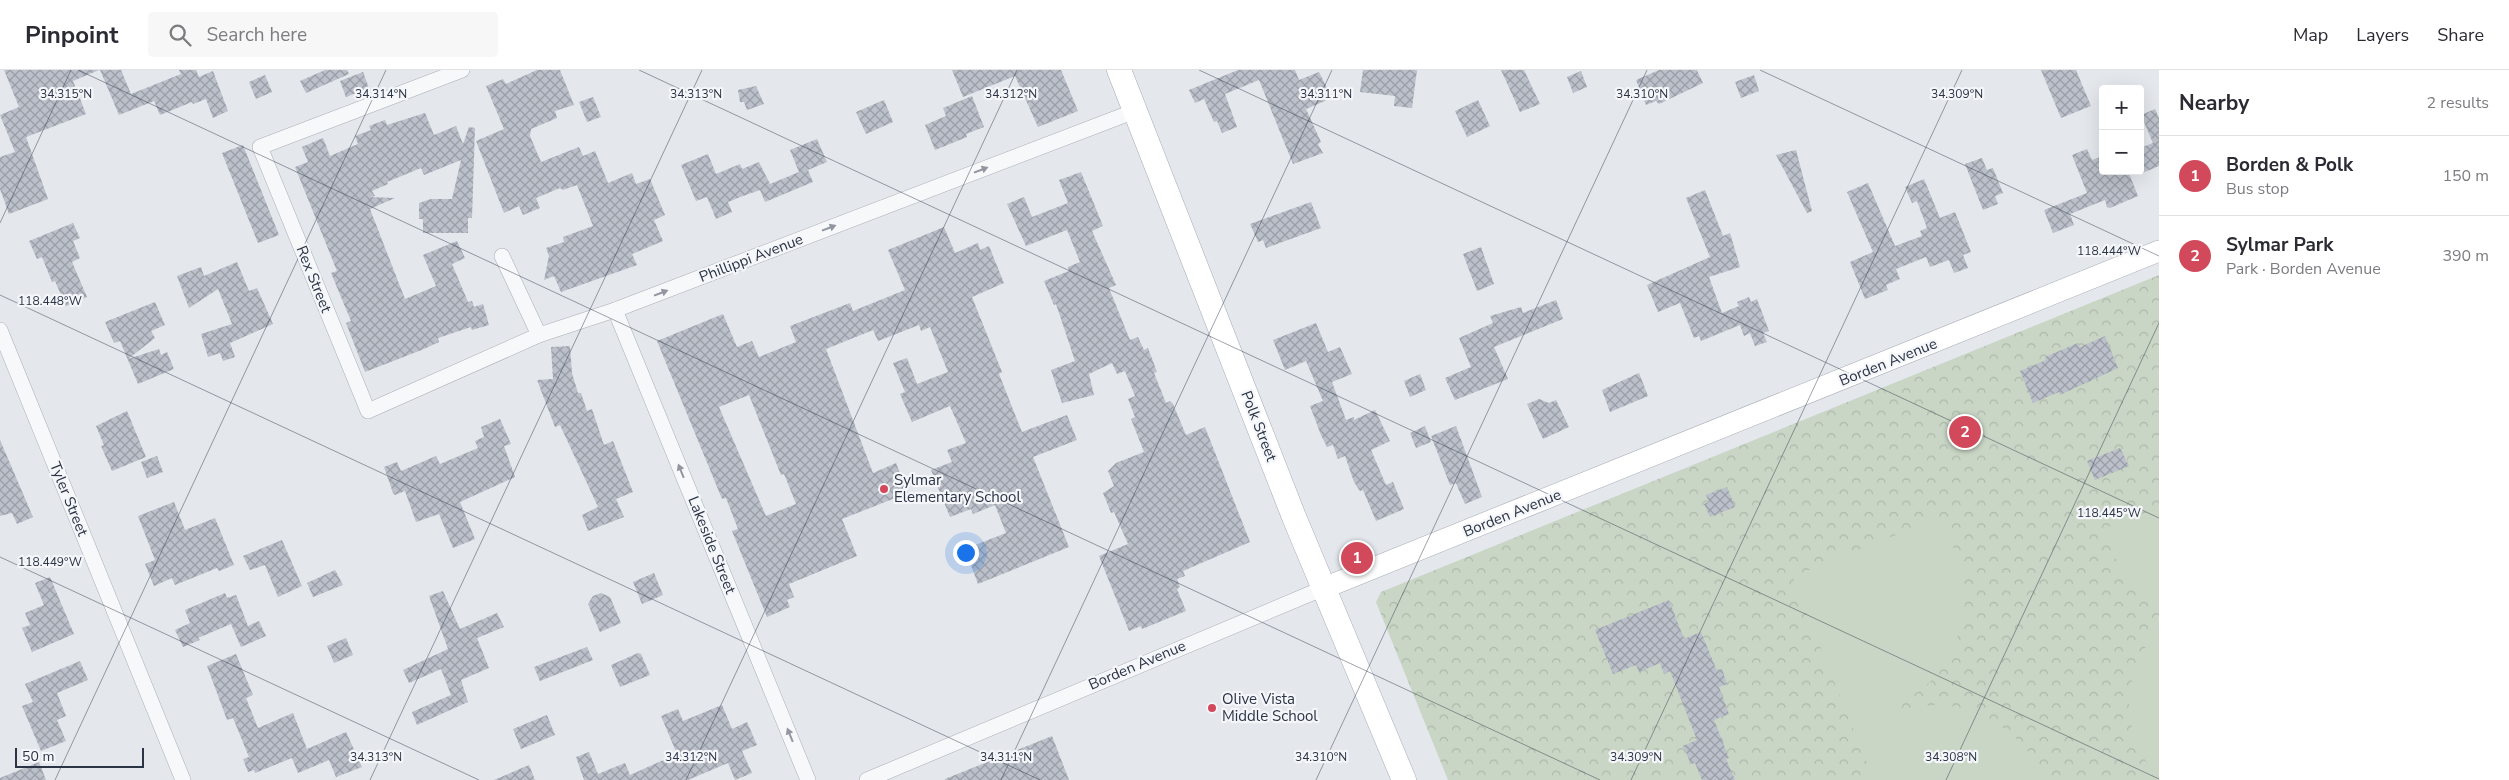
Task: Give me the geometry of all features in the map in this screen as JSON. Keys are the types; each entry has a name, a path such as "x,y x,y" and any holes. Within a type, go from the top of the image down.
{"main road":[{"name":"Polk Street","path":"1119,70 1324,588 1404,780"}],"street":[{"name":"Rex Street","path":"368,411 260,147 462,70"},
{"name":"Phillippi Avenue","path":"368,411 539,335 615,310 1135,111"},
{"name":"Borden Avenue","path":"867,780 1324,588 2159,252"},
{"path":"502,256 539,335"},
{"name":"Lakeside Street","path":"615,310 808,780"},
{"name":"Tyler Street","path":"0,330 183,780"}],"green space":[{"path":"2159,275 2159,780 1448,780 1376,602 1381,592"},
{"path":"2159,508 2159,605 2147,599 2130,583 2117,563 2103,529"},
{"path":"1941,517 1963,576 1965,605 1962,621 1952,649 1938,673 1924,687 1891,711 1937,705 1972,711 1988,718 2015,738 2038,765 2047,780 1874,780 1793,582 1796,575"},
{"path":"2159,629 2159,776 2154,778 2132,729 2129,702 2133,676 2138,663 2143,651"}],"building":[{"path":"4,70 99,70 73,81 86,114 26,137 48,199 9,214 0,189 0,157 15,152 0,115 19,107"},
{"path":"100,70 121,70 131,94 181,74 179,70 196,70 199,77 213,71 228,111 213,118 206,99 193,104 192,102 160,115 154,101 119,115"},
{"path":"325,70 347,70 349,74 306,93 300,81"},
{"path":"537,70 560,70 574,105 555,111 557,118 531,129 530,136 541,162 579,147 583,156 595,151 608,183 632,173 636,184 650,179 665,215 654,220 663,241 632,254 637,265 561,292 554,276 544,280 549,256 546,248 564,242 563,237 593,226 577,185 563,190 560,188 536,198 540,208 523,215 519,206 504,213 476,141 504,129 486,86 503,79 506,84"},
{"path":"952,70 1061,70 1078,111 1038,127 1015,76 963,97"},
{"path":"1238,70 1295,70 1299,80 1319,72 1332,98 1306,109 1321,142 1318,144 1323,153 1293,164 1259,80 1225,94 1237,127 1222,133 1217,121 1214,122 1204,99 1195,103 1189,90"},
{"path":"1363,70 1417,70 1412,108 1394,106 1395,96 1360,92"},
{"path":"1501,70 1524,70 1540,104 1520,112"},
{"path":"1659,70 1697,70 1703,83 1659,104 1656,101 1646,105 1636,80"},
{"path":"2041,70 2076,70 2091,106 2061,118"},
{"path":"1581,71 1587,87 1573,93 1567,77"},
{"path":"363,72 369,88 346,97 340,81"},
{"path":"265,75 272,92 256,99 249,82"},
{"path":"1754,75 1759,91 1741,98 1735,82"},
{"path":"756,86 764,104 747,110 744,102 740,102 738,90"},
{"path":"972,96 984,127 966,134 967,137 935,150 925,125 946,116 943,108"},
{"path":"593,97 601,117 587,122 579,102"},
{"path":"884,100 893,122 866,134 856,112"},
{"path":"1478,100 1490,126 1467,137 1455,111"},
{"path":"2155,109 2159,118 2159,166 2144,172 2144,146 2153,143 2144,122 2144,114"},
{"path":"425,113 434,135 456,126 463,144 469,127 475,128 472,218 468,218 468,233 423,233 423,219 419,219 419,203 431,199 452,199 461,160 424,175 421,168 387,182 388,184 372,191 375,196 370,197 395,198 370,209 405,299 436,286 423,255 457,241 465,258 452,264 468,302 472,301 474,307 483,304 489,325 472,330 471,327 438,338 439,342 424,349 365,372 346,323 351,321 331,273 337,271 295,167 308,162 302,147 323,138 330,156 358,144 355,136 371,130 369,126 385,120 387,125"},
{"path":"817,139 827,162 808,170 813,182 765,202 760,190 743,196 728,202 732,212 716,219 707,197 696,201 681,165 708,154 716,174 740,164 742,169 759,162 770,184 799,172 790,150"},
{"path":"243,145 279,235 258,243 222,153"},
{"path":"2087,149 2092,160 2099,157 2099,175 2130,175 2138,196 2110,208 2107,207 2105,200 2070,214 2074,225 2053,233 2044,210 2087,193 2072,155"},
{"path":"1796,150 1812,211 1807,213 1776,155"},
{"path":"1982,158 1987,170 1993,168 2003,193 1995,196 1998,204 1983,210 1965,164"},
{"path":"1081,172 1103,226 1092,231 1116,285 1109,288 1130,340 1138,337 1144,350 1148,348 1157,372 1154,373 1166,403 1170,401 1173,404 1186,435 1205,427 1250,542 1183,571 1185,576 1177,579 1180,587 1177,589 1186,611 1142,629 1141,626 1129,631 1099,556 1128,544 1114,512 1111,513 1103,493 1114,486 1108,471 1116,463 1144,452 1131,419 1135,417 1128,399 1135,396 1125,371 1117,374 1112,363 1089,374 1094,395 1062,403 1051,370 1075,361 1056,304 1054,305 1044,281 1069,271 1068,267 1080,262 1067,230 1026,246 1007,204 1024,197 1032,217 1068,203 1059,180"},
{"path":"1924,179 1940,218 1955,212 1971,252 1963,255 1968,268 1954,273 1949,260 1930,267 1926,257 1896,269 1900,279 1886,285 1888,290 1865,299 1850,262 1873,252 1847,192 1868,183 1895,246 1922,236 1920,231 1927,228 1917,201 1912,203 1905,187"},
{"path":"1705,190 1723,236 1730,233 1740,267 1709,277 1722,313 1739,306 1737,302 1749,297 1751,302 1757,299 1769,331 1763,333 1767,342 1755,346 1750,333 1744,336 1740,325 1701,341 1699,336 1694,338 1680,303 1658,312 1647,285 1710,257 1686,198"},
{"path":"1311,202 1321,228 1266,248 1263,240 1258,242 1250,224"},
{"path":"73,223 80,238 73,241 80,258 72,262 87,297 66,306 55,281 52,282 42,257 37,259 29,241"},
{"path":"944,227 955,253 978,243 980,250 989,246 1004,283 972,297 1002,372 999,374 1022,432 1067,415 1077,440 1033,457 1069,547 978,584 965,549 1006,533 995,505 973,514 971,509 950,517 931,470 952,462 947,450 966,443 950,406 912,422 900,394 905,392 893,363 907,358 917,384 948,372 930,327 921,331 919,325 878,341 873,330 826,349 873,473 896,463 908,493 842,519 857,556 789,584 794,597 787,600 790,607 767,617 732,531 738,529 726,498 722,499 657,341 723,314 737,347 752,341 759,357 796,342 790,326 850,303 853,311 905,290 888,250","holes":["749,395 781,475 784,474 796,504 766,516 719,407"]},
{"path":"1481,247 1494,284 1477,291 1463,254"},
{"path":"237,262 249,291 257,288 273,324 230,343 235,357 223,361 220,353 208,357 201,334 232,324 218,289 189,308 177,276 201,267 204,276"},
{"path":"1556,300 1563,319 1494,347 1508,379 1455,400 1445,378 1471,367 1459,338 1493,323 1490,316 1521,307 1523,313"},
{"path":"155,302 165,325 151,331 155,338 128,359 159,349 161,355 167,352 174,369 138,384 120,341 114,343 105,322"},
{"path":"1316,323 1328,352 1340,347 1352,374 1332,382 1346,420 1354,417 1354,420 1375,410 1390,441 1371,450 1386,485 1393,482 1404,509 1376,521 1363,490 1360,491 1354,482 1345,456 1338,459 1333,445 1327,447 1321,435 1310,406 1323,401 1306,361 1285,370 1273,340"},
{"path":"2105,336 2118,368 2060,395 2059,392 2033,403 2020,371 2046,360 2045,357 2078,343 2080,347"},
{"path":"570,346 572,373 578,393 581,393 587,411 592,409 604,445 613,441 633,492 616,499 624,517 588,531 582,515 598,507 560,425 555,427 537,380 553,379 551,347"},
{"path":"1639,373 1648,396 1610,412 1602,390"},
{"path":"1420,374 1426,390 1410,397 1404,381"},
{"path":"1539,399 1549,403 1556,400 1569,427 1543,439 1527,404"},
{"path":"127,411 146,457 112,471 101,446 104,445 96,426"},
{"path":"500,419 511,444 504,446 515,477 460,502 475,539 453,548 439,514 416,522 405,491 395,495 393,493 384,467 397,462 401,471 436,456 440,464 478,448 475,441 484,437 481,427"},
{"path":"1425,426 1431,442 1416,448 1410,433"},
{"path":"1456,426 1482,497 1465,504 1456,483 1450,485 1431,436"},
{"path":"0,440 33,517 17,524 12,513 0,516"},
{"path":"2120,448 2129,466 2095,480 2087,461"},
{"path":"157,456 163,472 147,478 141,462"},
{"path":"1727,487 1735,507 1710,517 1704,504 1709,502 1706,495"},
{"path":"174,502 185,530 215,518 234,565 219,571 217,568 175,585 172,578 154,586 145,564 155,560 138,516"},
{"path":"282,540 302,586 278,597 265,565 250,570 243,556"},
{"path":"335,570 343,585 313,597 307,583"},
{"path":"654,573 663,595 642,604 633,582"},
{"path":"50,577 74,634 32,652 22,628 30,625 25,613 44,605 35,583"},
{"path":"443,591 460,629 497,613 504,627 477,638 489,668 461,680 468,702 417,725 412,712 451,695 441,669 409,683 403,670 448,649 429,596"},
{"path":"225,593 227,598 236,595 248,626 259,621 266,636 241,647 231,624 198,638 200,640 183,647 175,630 190,623 185,610"},
{"path":"601,593 610,597 621,623 600,632 588,604 593,596"},
{"path":"1669,600 1684,639 1701,632 1717,671 1722,669 1727,684 1719,687 1729,714 1714,720 1729,758 1726,759 1735,780 1702,780 1695,763 1691,764 1683,746 1697,740 1670,671 1664,674 1660,663 1639,672 1636,665 1613,674 1595,630"},
{"path":"346,638 353,655 334,663 327,646"},
{"path":"587,647 593,660 540,681 534,667"},
{"path":"638,653 641,654 650,675 620,687 611,665"},
{"path":"236,654 253,695 246,698 258,728 293,713 307,749 346,732 362,767 336,777 329,760 298,773 292,758 255,773 254,770 248,772 243,759 249,757 233,718 227,720 207,666"},
{"path":"80,661 88,680 57,693 66,716 57,720 66,741 41,751 22,706 33,702 25,684"},
{"path":"722,705 732,729 747,722 757,745 742,751 752,773 735,780 728,763 688,780 584,780 576,757 589,752 598,774 625,763 630,775 677,754 661,716 678,709 683,721"},
{"path":"547,715 555,735 521,749 513,729"},
{"path":"1052,736 1069,780 945,780 945,779"},
{"path":"39,762 46,780 0,780 0,778"},
{"path":"529,765 535,780 494,780"}],"place":[{"name":"Sylmar Park","path":"1965,432"},
{"name":"Sylmar Elementary School","path":"884,489"},
{"name":"Borden & Polk","path":"1357,558"},
{"name":"Olive Vista Middle School","path":"1212,708"}]}
